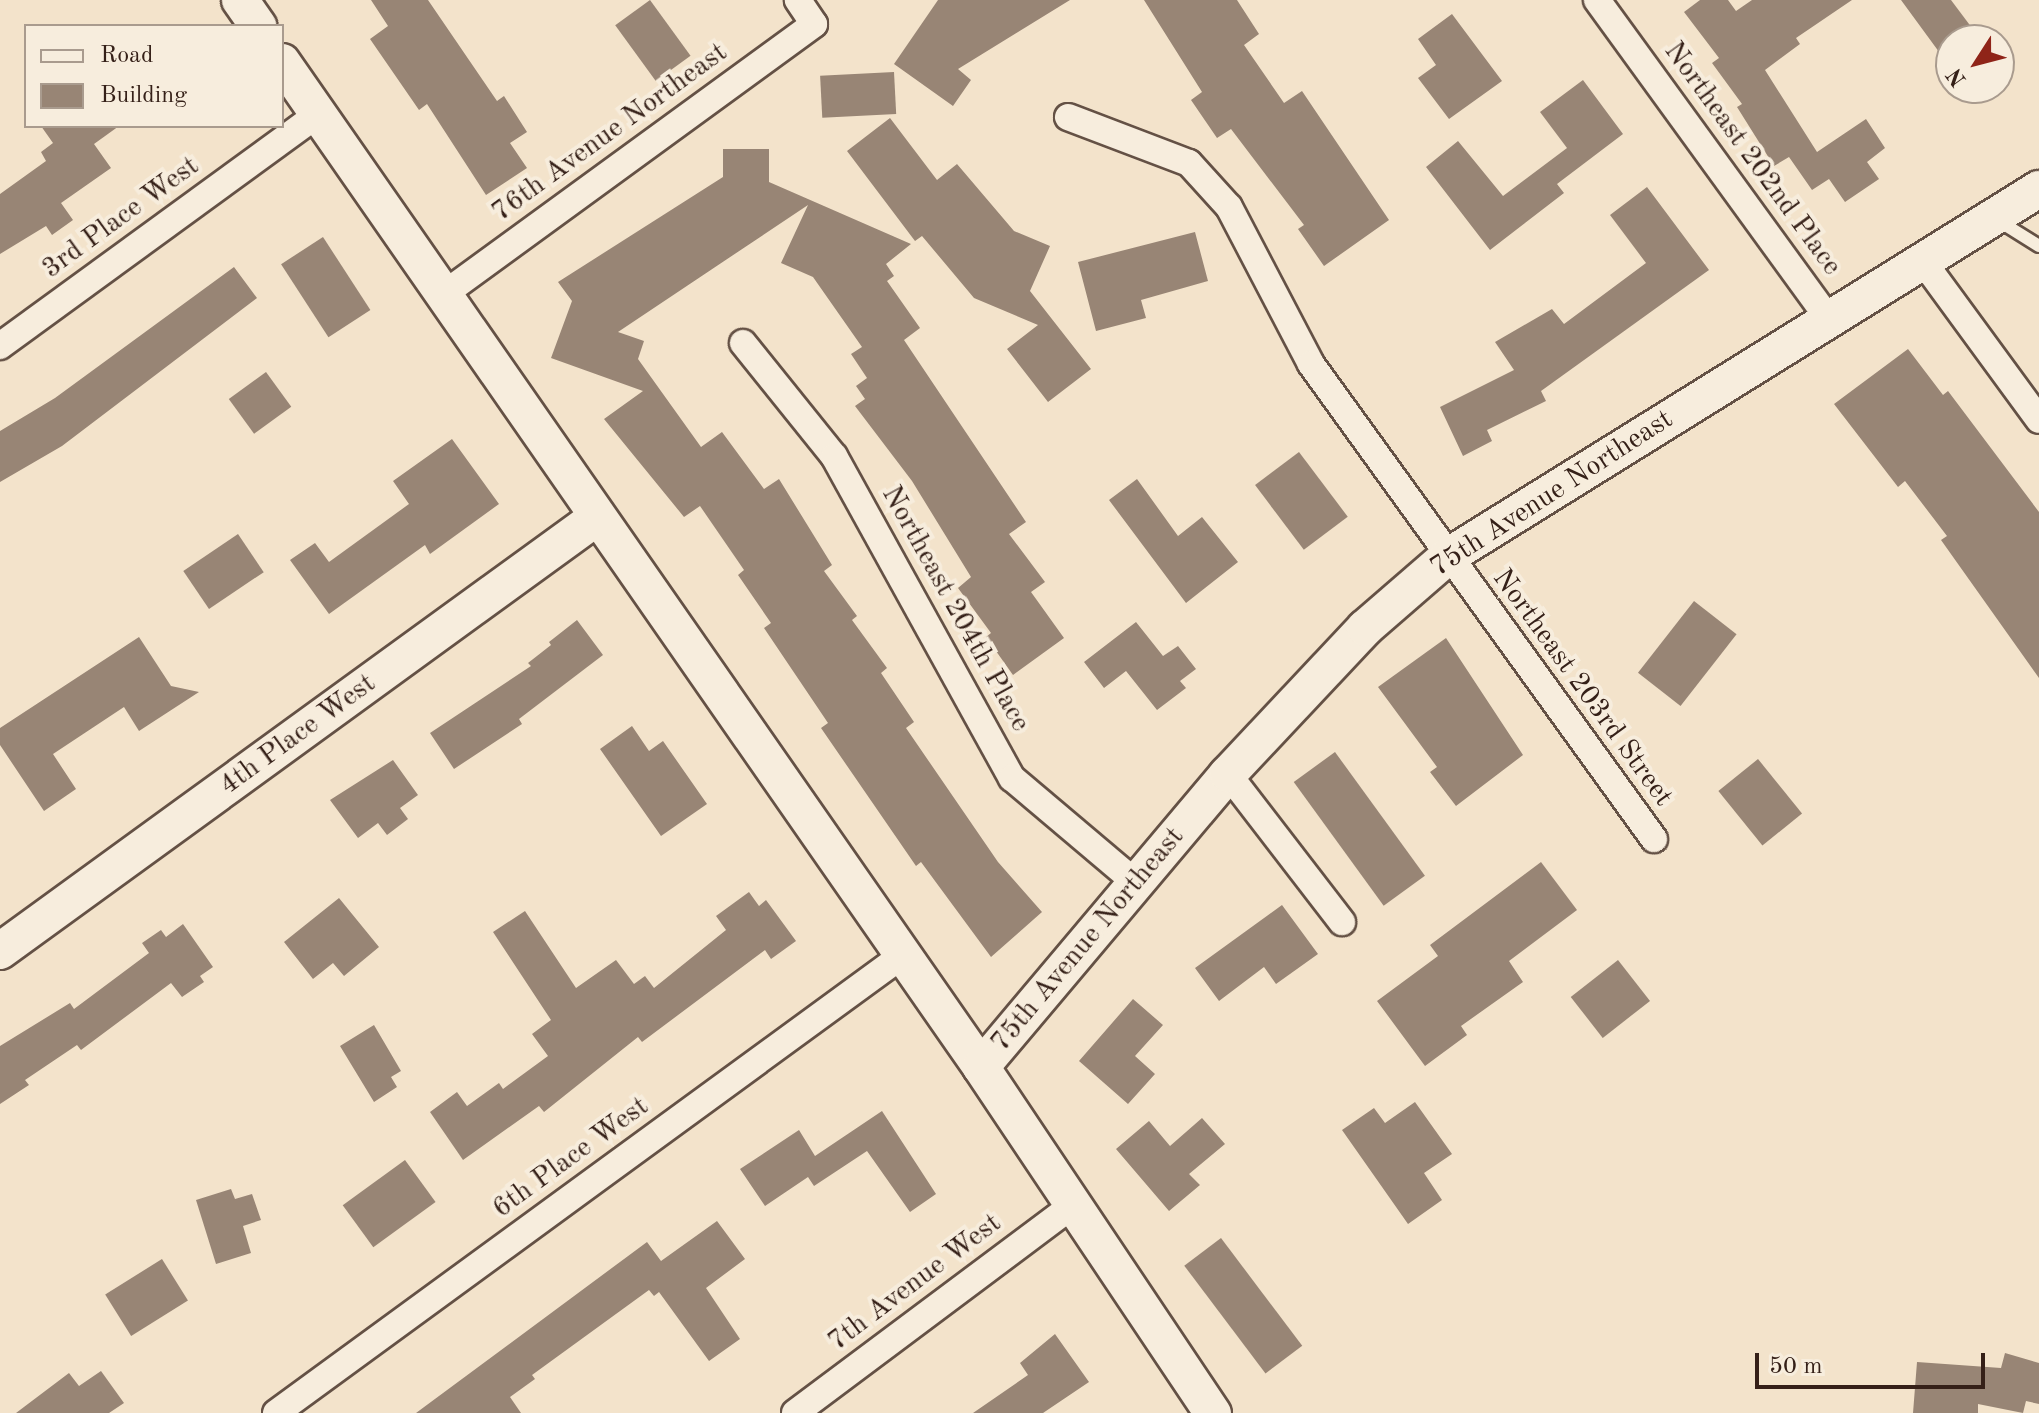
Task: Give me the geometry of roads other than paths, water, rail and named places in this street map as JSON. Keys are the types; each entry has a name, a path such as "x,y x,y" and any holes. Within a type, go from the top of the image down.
{"street":[{"path":"240,0 257,24"},
{"name":"76th Avenue Northeast","path":"444,294 814,24 798,0"},
{"name":"Northeast 202nd Place","path":"1597,0 1827,317"},
{"path":"284,65 596,518 981,1067 1213,1413"},
{"name":"3rd Place West","path":"0,346 318,114"},
{"name":"Northeast 203rd Street","path":"1068,117 1189,163 1229,207 1311,364 1447,557 1654,839"},
{"name":"75th Avenue Northeast","path":"981,1067 1228,774 1365,628 1447,557 1827,317 2039,189"},
{"path":"1922,260 2039,420"},
{"name":"Northeast 204th Place","path":"743,343 834,456 1012,778 1135,882"},
{"name":"4th Place West","path":"0,951 596,518"},
{"path":"1228,774 1342,922"},
{"name":"6th Place West","path":"276,1413 903,955"},
{"name":"7th Avenue West","path":"795,1413 1073,1205"}],"lane":[{"path":"1993,217 2039,246"}]}
